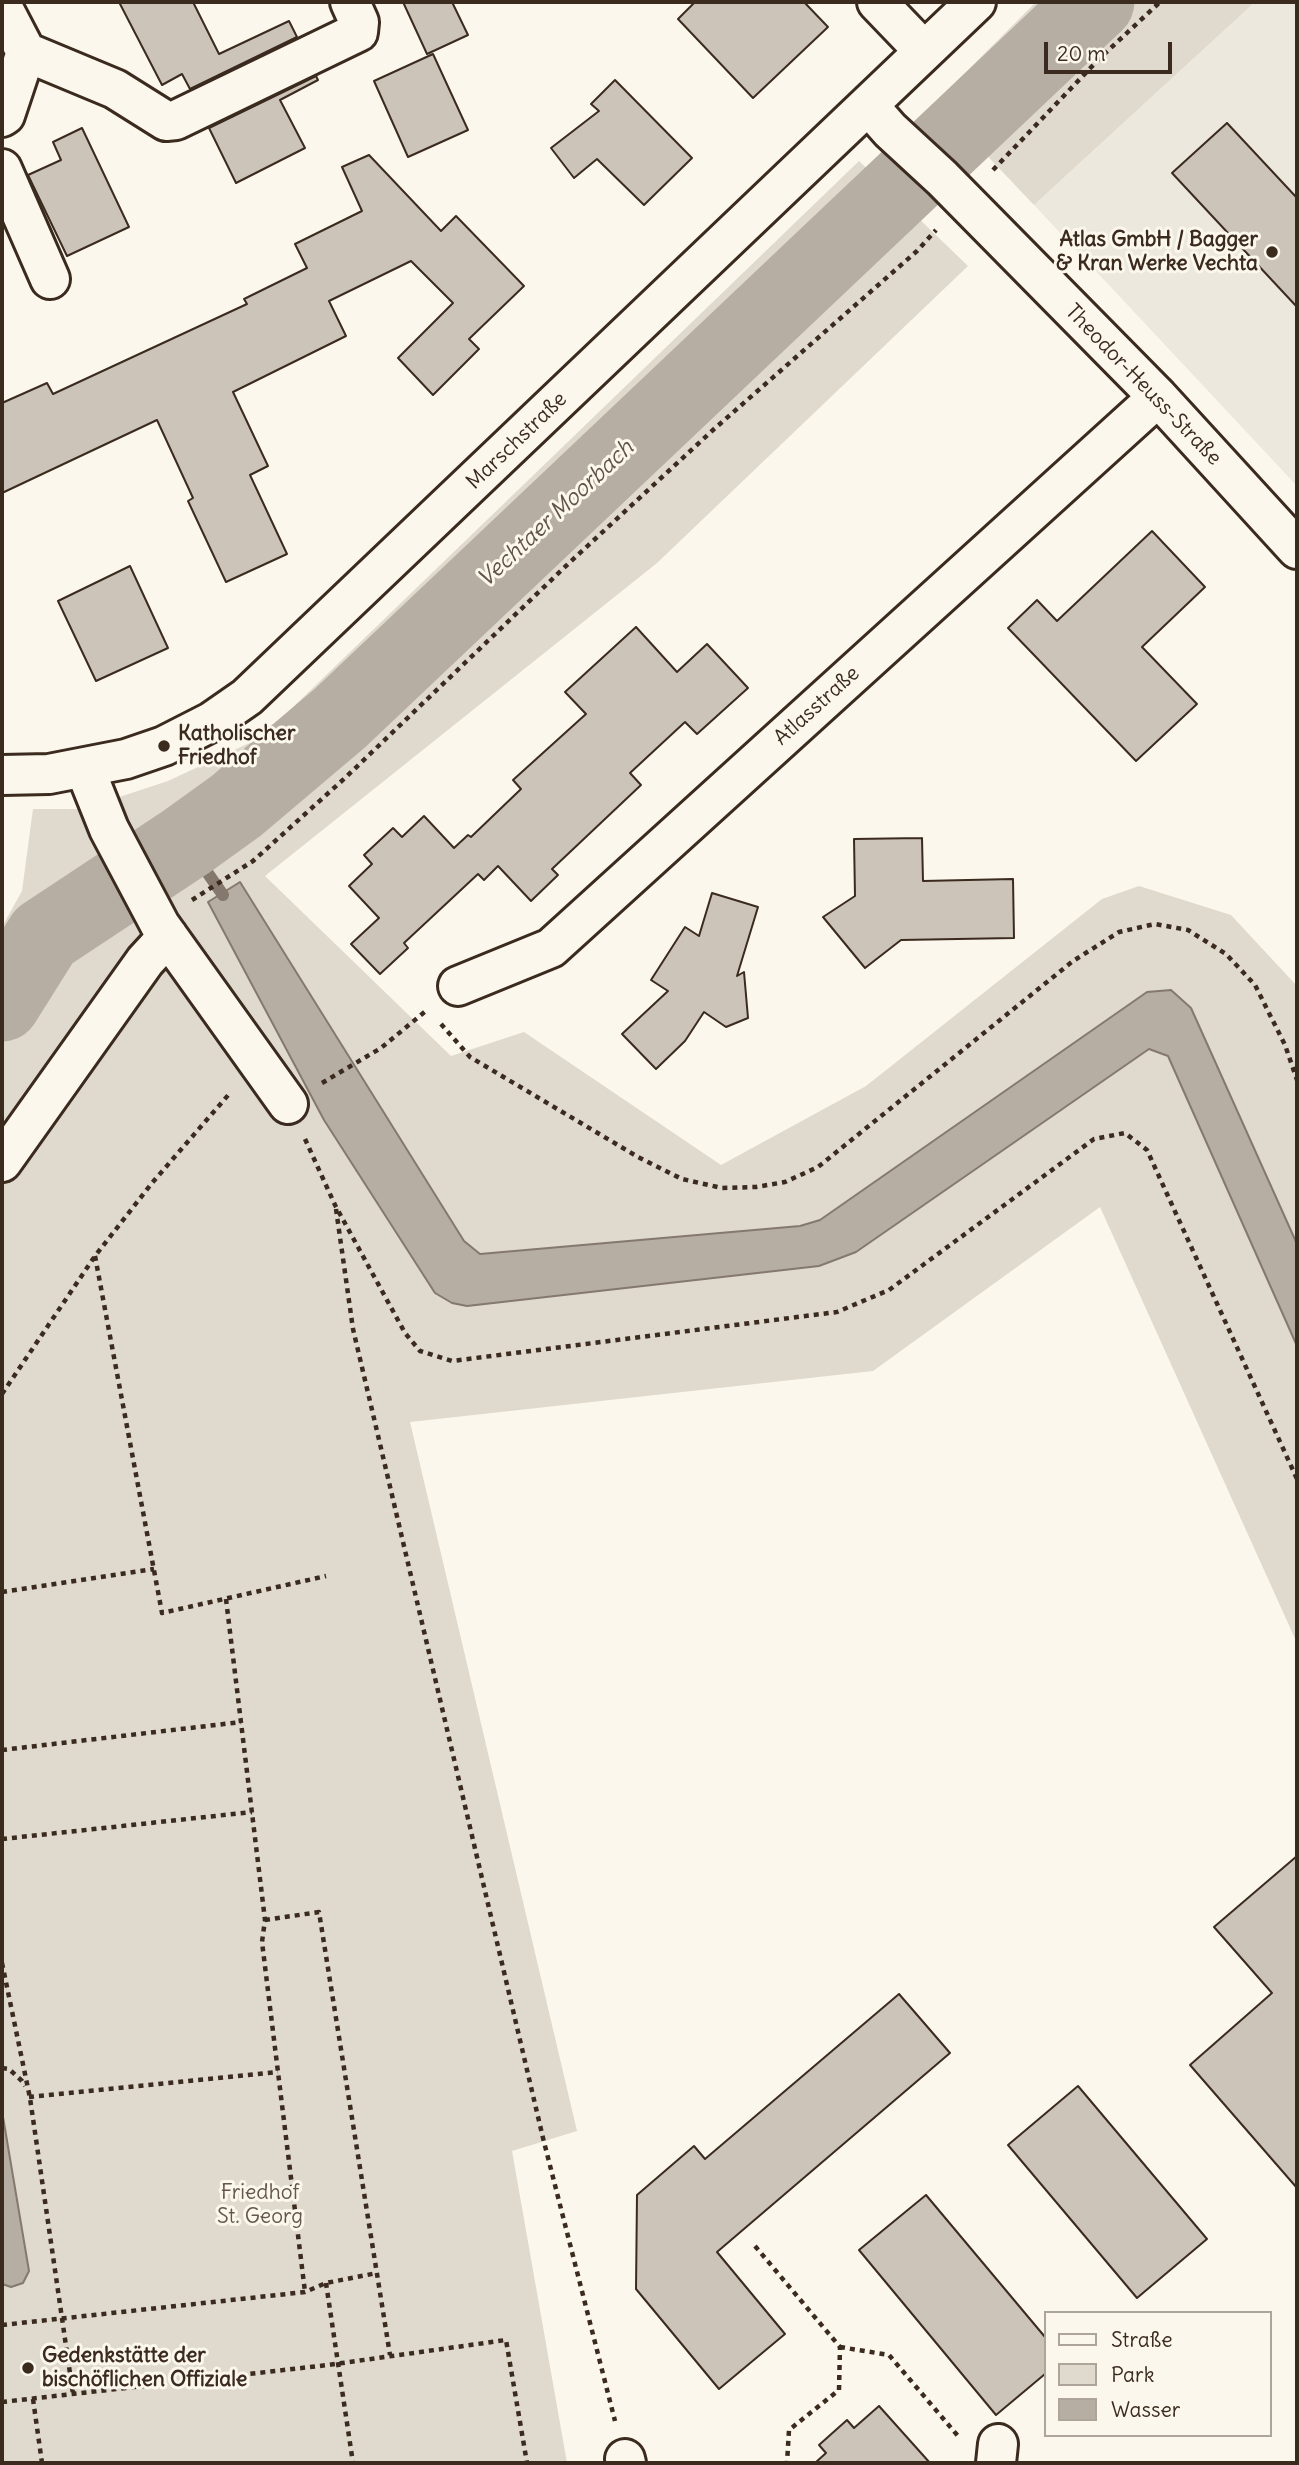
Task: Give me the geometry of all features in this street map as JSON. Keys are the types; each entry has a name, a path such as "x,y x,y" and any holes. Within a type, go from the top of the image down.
{"street":[{"path":"2,6 26,52 115,89 166,121 176,120 358,32 359,22 350,2"},
{"path":"877,2 924,51"},
{"name":"Marschstraße","path":"2,775 49,774 126,759 164,746 211,722 247,697 879,117 924,51 976,2"},
{"path":"2,117 5,115 26,52"},
{"name":"Theodor-Heuss-Straße","path":"879,117 1158,397 1297,548"},
{"path":"2,169 50,279"},
{"name":"Atlasstraße","path":"458,986 551,948 1158,397"},
{"path":"85,769 109,829 168,936 259,1066 294,1100"},
{"path":"2,1163 145,961 168,936"}],"path":[{"path":"190,902 253,861 345,778 568,564 713,430 917,251 953,190 1160,2"},
{"path":"1297,1080 1285,1045 1255,985 1226,954 1188,930 1154,924 1119,932 1073,961 818,1167 785,1182 757,1187 722,1188 682,1179 638,1157 470,1057 428,1009 380,1048 294,1100 335,1205 405,1333 420,1351 452,1361 837,1312 889,1290 1094,1139 1125,1133 1147,1150 1297,1479"},
{"path":"2,1394 95,1256 152,1183 229,1094 259,1066"},
{"path":"335,1205 352,1329 543,2138 625,2461"},
{"path":"95,1256 162,1613 326,1576"},
{"path":"2,1592 154,1569"},
{"path":"226,1600 265,1920 262,1942 305,2292"},
{"path":"2,1750 241,1722"},
{"path":"2,1839 252,1812"},
{"path":"265,1920 319,1912 390,2355"},
{"path":"2,1963 30,2098 73,2394"},
{"path":"2,2068 9,2069 22,2081 30,2098"},
{"path":"30,2098 278,2072"},
{"path":"755,2246 840,2347 889,2355 986,2450"},
{"path":"2,2325 305,2292 326,2283 377,2273"},
{"path":"326,2283 353,2463"},
{"path":"2,2403 506,2340 527,2463"},
{"path":"787,2463 789,2430 839,2390 840,2347"},
{"path":"33,2399 42,2463"}],"shaded area":[{"path":"1255,2 1297,2 1297,486 1034,205"}],"green space":[{"path":"1036,2 1255,2 1034,205 936,102"},
{"name":"Friedhof St. Georg","path":"859,161 968,266 657,563 265,876 451,1056 524,1032 721,1165 866,1086 1102,899 1139,886 1231,915 1297,986 1297,1643 1100,1207 873,1371 410,1422 577,2131 512,2151 567,2463 2,2463 2,927 22,891 33,809 83,809 168,781 262,737"}],"water":[{"path":"240,882 464,1241 480,1254 800,1226 820,1220 1147,992 1171,990 1191,1008 1297,1244 1297,1346 1168,1056 1149,1049 856,1252 819,1266 467,1306 452,1303 435,1293 324,1120 208,902"},
{"path":"2,2111 29,2271 23,2283 11,2287 2,2284"}],"building":[{"path":"119,2 193,2 219,54 289,21 297,37 190,89 182,74 162,85"},
{"path":"403,2 452,2 468,35 427,54"},
{"path":"695,2 804,2 828,27 753,98 678,19"},
{"path":"433,54 468,130 408,157 374,81"},
{"path":"316,76 318,80 280,100 305,148 236,183 209,128"},
{"path":"615,80 692,158 644,205 597,159 574,178 551,148 599,111 591,104"},
{"name":"Atlas GmbH / Bagger & Kran Werke Vechta","path":"1227,123 1297,198 1297,307 1172,173"},
{"path":"82,128 129,227 67,256 28,175 61,160 53,142"},
{"path":"369,155 441,231 456,216 524,286 469,339 479,349 433,395 398,358 453,303 411,261 329,301 346,336 233,392 268,466 250,475 287,554 226,582 188,501 193,498 157,420 2,493 2,403 47,383 53,394 247,304 244,299 307,268 295,244 362,211 342,167"},
{"path":"1152,531 1205,587 1142,647 1197,704 1136,761 1008,628 1037,600 1057,621"},
{"path":"130,566 168,648 96,681 58,601"},
{"path":"636,627 677,672 707,644 748,688 697,734 685,722 630,773 641,785 552,869 558,875 531,901 498,866 484,880 478,874 404,943 408,948 380,974 351,944 379,918 349,886 372,864 364,855 393,828 402,837 424,816 454,848 468,835 471,837 521,789 513,780 586,714 565,692"},
{"path":"922,838 923,881 1013,879 1014,938 901,940 865,968 823,917 855,896 854,839"},
{"path":"712,893 758,907 737,976 744,972 748,1018 726,1027 704,1012 685,1041 656,1069 622,1034 668,991 651,980 685,927 699,936"},
{"path":"1297,1856 1297,2188 1190,2065 1272,1993 1214,1927"},
{"path":"899,1994 950,2053 717,2252 785,2334 719,2389 636,2289 637,2195 694,2146 705,2159"},
{"path":"1078,2086 1207,2239 1137,2298 1008,2145"},
{"path":"926,2195 1044,2336 1044,2375 996,2415 859,2250"},
{"path":"879,2406 930,2463 815,2463 826,2453 819,2445 847,2420 854,2428"}],"waterway":[{"name":"Vechtaer Moorbach","path":"2,1003 44,936 236,806 340,718 1096,2"},
{"path":"186,842 223,895"}],"place":[{"name":"Atlas GmbH / Bagger & Kran Werke Vechta","path":"1272,252"},
{"name":"Katholischer Friedhof","path":"164,746"},
{"name":"Gedenkstätte der bischöflichen Offiziale","path":"28,2368"}]}
